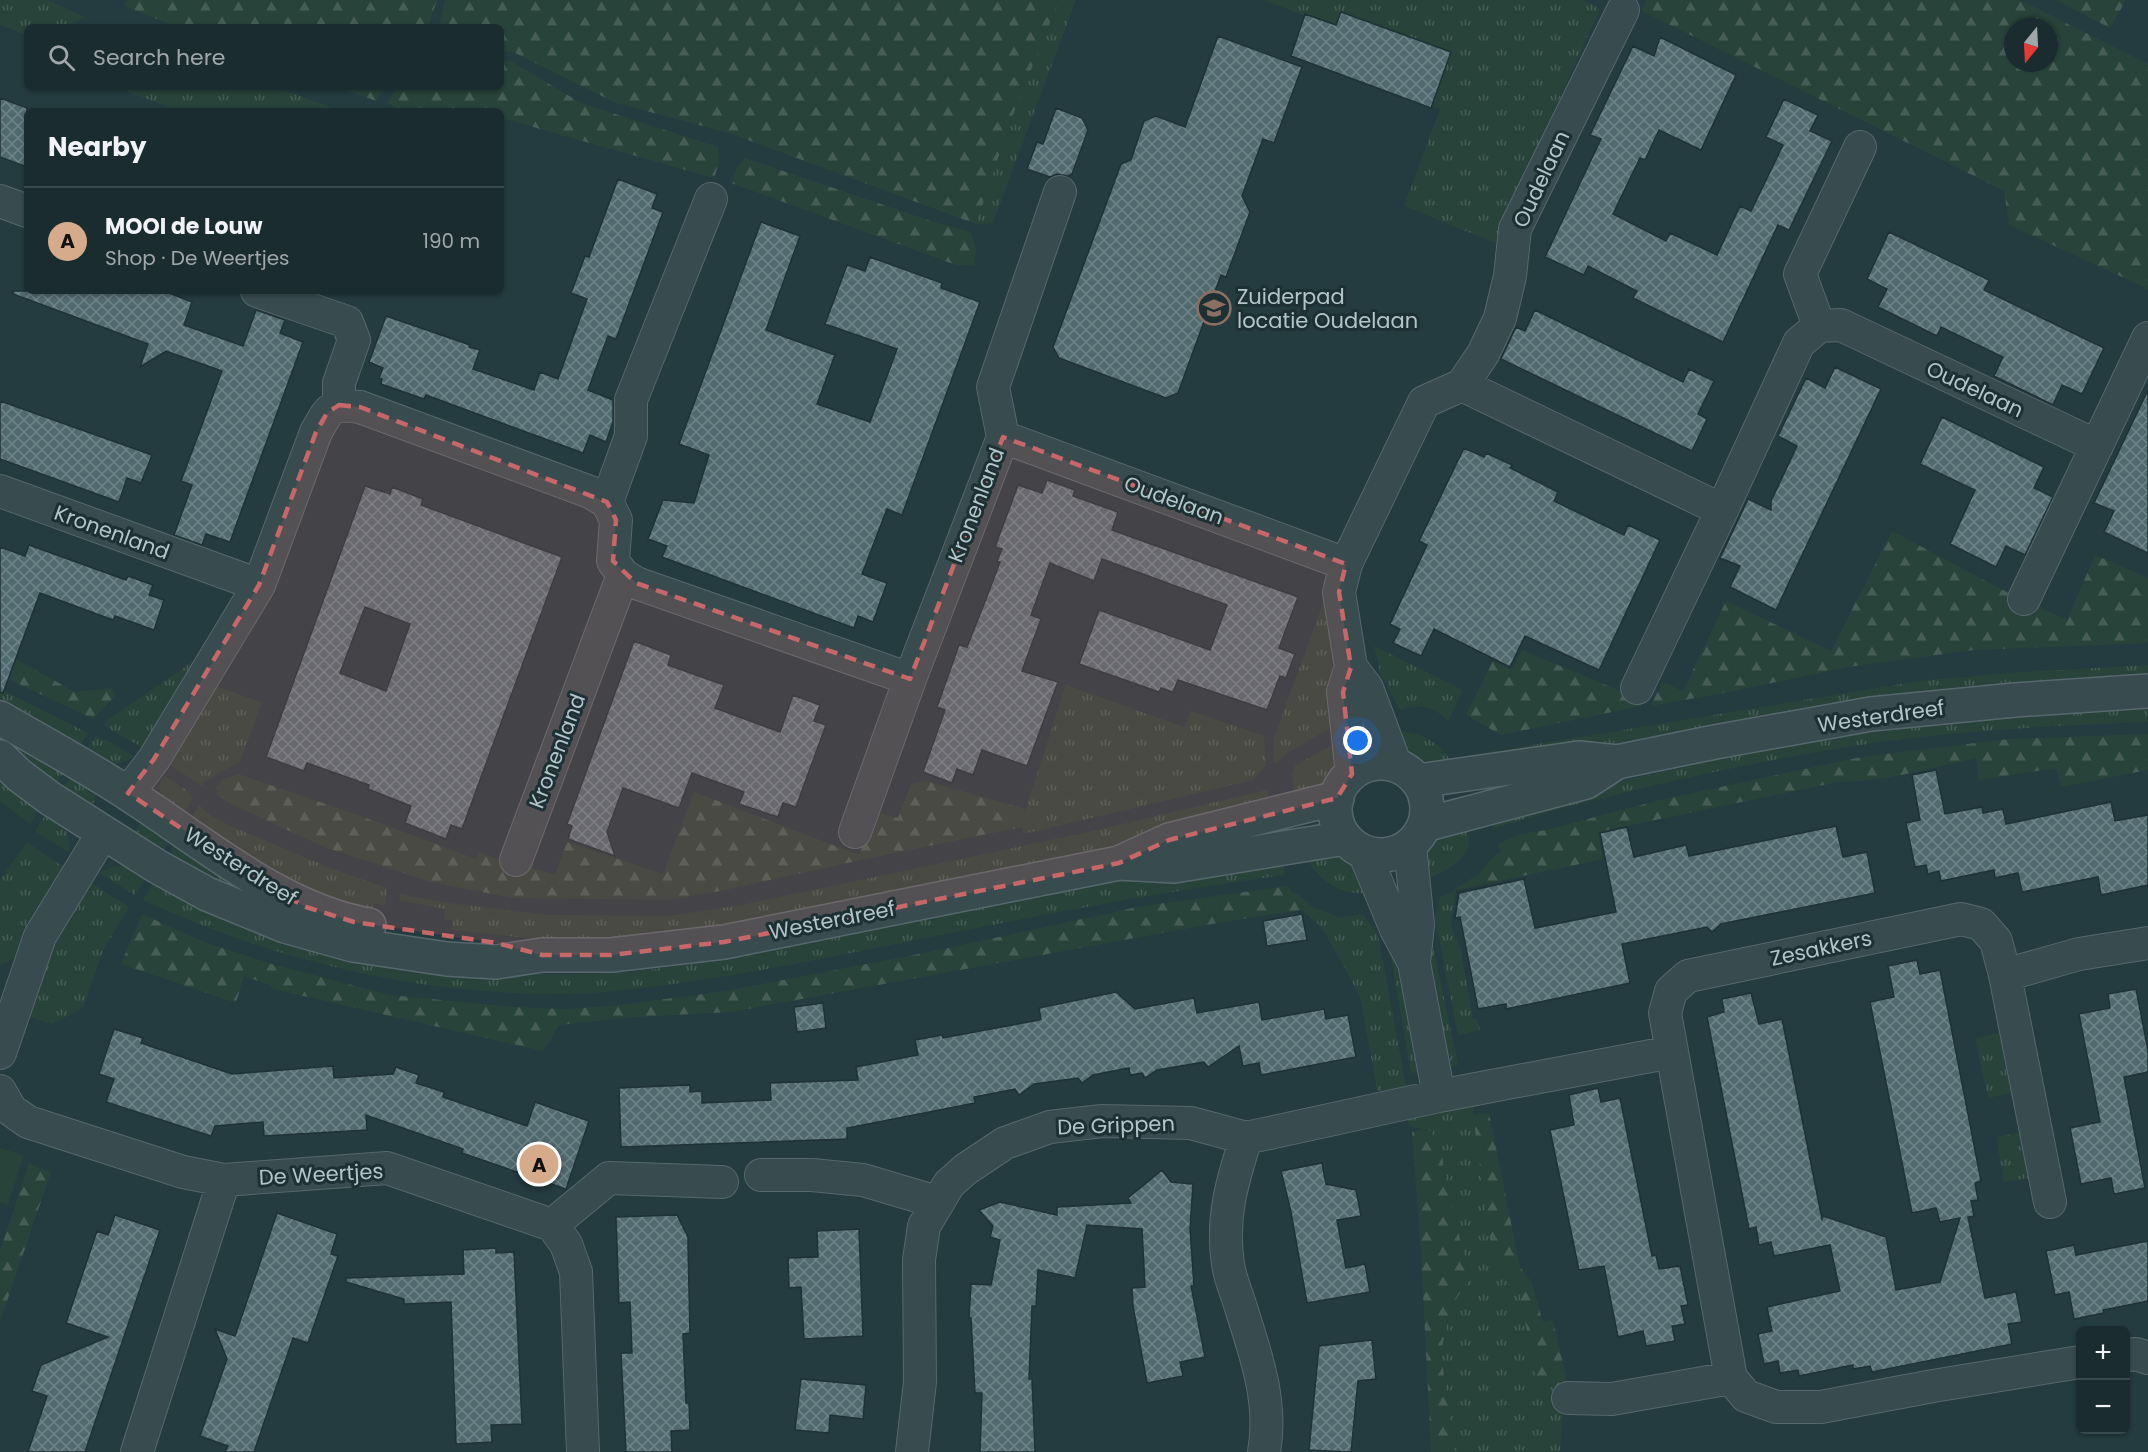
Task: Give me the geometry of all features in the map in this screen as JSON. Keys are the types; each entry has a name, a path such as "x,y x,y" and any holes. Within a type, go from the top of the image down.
{"street":[{"name":"Oudelaan","path":"1462,385 1483,354 1500,318 1510,276 1515,229 1623,10"},
{"path":"1636,688 1799,343 1819,326 1800,274 1860,147"},
{"name":"Kronenland","path":"855,832 910,679 1003,437 993,387 1060,192"},
{"path":"607,502 632,436 631,400 711,199"},
{"path":"0,201 24,210"},
{"path":"266,294 347,322 354,340 339,383 339,405"},
{"name":"Oudelaan","path":"1819,326 1841,325 2097,446"},
{"path":"2024,599 2148,338"},
{"path":"1414,963 1354,845 1339,827 1335,815 1344,786 1343,692 1351,667 1339,592 1346,564 1424,402 1462,385 1722,510"},
{"path":"0,1053 12,979 128,793 154,759 259,585 316,432 327,413 339,405 360,407 590,492 607,502 616,520 613,561 623,575 636,583 910,679"},
{"name":"Oudelaan","path":"1003,437 1346,564"},
{"name":"Kronenland","path":"0,491 259,585"},
{"name":"Kronenland","path":"516,860 623,575"},
{"path":"1351,667 1367,688 1407,774 1425,795 1427,810 1417,835 1418,925 1414,963 1439,1096 1672,1052"},
{"name":"Westerdreef","path":"1407,774 1579,758 1617,762 1870,714 2015,700 2148,691"},
{"name":"Westerdreef","path":"0,718 128,793 270,888 306,907 354,922 497,943 542,955"},
{"name":"Westerdreef","path":"0,757 20,776 51,799 207,894 285,926 353,945 447,959 496,962 542,955 611,955 724,942 1119,863 1169,840 1344,786"},
{"name":"Westerdreef","path":"1417,835 1586,782 1617,762"},
{"path":"1344,786 1365,766 1381,763 1407,774"},
{"path":"1354,845 1380,855 1396,853 1417,835"},
{"name":"Westerdreef","path":"1119,863 1174,866 1354,845"},
{"name":"Zesakkers","path":"1731,1378 1665,1013 1671,991 1688,976 1961,919 1981,924 1996,941 2005,975 2050,1203"},
{"path":"2005,975 2079,954 2148,943"},
{"name":"De Weertjes","path":"0,1091 11,1110 28,1122 183,1172 224,1180 387,1168 552,1225"},
{"name":"De Grippen","path":"912,1452 920,1382 919,1260 924,1226 949,1184 966,1169 1005,1143 1050,1127 1102,1121 1191,1123 1246,1138 1439,1096"},
{"path":"1246,1138 1231,1186 1224,1226 1228,1267 1260,1366 1268,1430 1264,1452"},
{"path":"761,1174 812,1175 863,1180 937,1202"},
{"path":"583,1452 576,1272 566,1244 552,1225 609,1178 722,1182"},
{"path":"137,1452 224,1180"},
{"path":"2130,1355 2148,1358"},
{"path":"1568,1398 1612,1399 1731,1378 1746,1396 1776,1407 1821,1407 2076,1363"}],"highlighted area":[{"path":"339,405 360,407 607,502 616,520 613,561 636,583 910,679 1003,437 1346,564 1339,592 1351,667 1343,692 1352,774 1337,798 1169,840 1119,863 724,942 611,955 542,955 497,943 354,922 306,907 271,888 128,793 154,759 259,585 316,432 327,413"}],"green space":[{"path":"0,0 47,0 85,17 72,24 24,24 24,34 0,25"},
{"path":"126,0 437,0 429,24 170,24 124,6"},
{"path":"445,0 1059,0 1009,125 976,224 729,133 616,103 513,52 504,51 504,24 440,24"},
{"path":"1059,0 1076,0 993,223 976,224 1009,125"},
{"path":"1263,0 1584,0 1600,9 1495,243 1404,206 1440,109 1310,60 1325,23"},
{"path":"1646,0 2020,0 2056,18 2004,18 2004,72 2058,72 2058,19 2148,64 2148,289 2009,225 2004,191 1642,11"},
{"path":"2056,0 2126,0 2110,28"},
{"path":"504,61 512,62 581,103 718,147 719,163 714,178 504,119 504,108 397,108 387,103 396,90 504,90"},
{"path":"123,90 283,90 333,108 171,108"},
{"path":"346,90 382,90 376,101"},
{"path":"745,158 934,222 971,232 976,250 974,265 956,265 731,183 736,169"},
{"path":"1892,531 2016,597 2013,606 2033,615 2038,607 2067,620 2095,555 2148,578 2148,643 1974,650 1848,667 1651,706 1662,682 1683,691 1726,601 1831,651"},
{"path":"1326,596 1335,692 1332,727 1292,750 1274,764 1273,740"},
{"path":"1374,646 1463,690 1448,721 1432,709 1414,707 1400,710 1381,676"},
{"path":"0,650 75,692 112,688 116,695 93,719 0,675"},
{"path":"1522,650 1644,701 1641,706 1501,735 1466,715 1493,661 1512,670"},
{"path":"207,652 145,749 104,726 106,721"},
{"path":"2148,665 2148,675 1928,691 1478,765 1477,754 1919,681 2007,673"},
{"path":"214,685 262,703 240,761 201,786 165,761"},
{"path":"1066,685 1184,727 1191,711 1264,736 1266,765 1253,780 1023,834 1022,820"},
{"path":"0,689 88,733 75,753 0,709"},
{"path":"2148,708 2148,722 1984,731 1826,750 1656,785 1493,829 1490,816 1640,777 1770,747 1929,723"},
{"path":"0,728 67,768 51,790 0,747"},
{"path":"1394,731 1412,733 1428,739 1441,748 1452,763 1431,768 1425,765 1401,743"},
{"path":"2148,734 2148,770 2061,787 2056,768 1979,780 1976,758 1890,777 1838,782 1598,832 1603,859 1452,891 1480,873 1501,851 1498,844 1521,834 1546,830 1660,800 1861,757 2009,739"},
{"path":"96,736 133,756 121,763 108,764 82,756"},
{"path":"1339,741 1333,773 1329,779 1317,789 1295,799 1292,773 1295,766"},
{"path":"0,768 43,803 30,824 0,801"},
{"path":"73,771 96,792 94,803 89,807 59,795"},
{"path":"238,774 476,859 479,852 525,871 529,867 555,875 567,842 663,874 694,792 859,855 876,812 898,818 911,784 926,781 1025,809 1022,827 720,891 668,900 513,898 431,882 324,847 229,803 218,795 216,787 224,779"},
{"path":"164,776 185,789 193,798 184,814 163,802 159,786"},
{"path":"1267,790 1271,806 1051,861 726,927 612,941 546,940 452,930 453,920 444,919 445,909 399,900 400,894 448,903 549,915 668,916 742,905 1089,832"},
{"path":"199,805 211,816 226,824 330,868 387,888 385,906 374,903 373,911 314,903 188,825"},
{"path":"50,808 67,833 68,852 35,831"},
{"path":"143,823 173,834 159,858 134,833"},
{"path":"1465,823 1469,842 1464,856 1452,867 1423,880 1432,843"},
{"path":"179,838 283,907 165,862"},
{"path":"27,842 65,868 21,952 14,959 0,965 0,880"},
{"path":"1282,855 1285,875 1079,909 735,975 606,992 563,994 508,993 454,988 401,981 348,970 244,941 143,900 158,875 486,972 591,974 654,969 738,956 1024,898"},
{"path":"1338,855 1353,865 1369,892 1351,892 1334,887 1320,876 1308,861"},
{"path":"126,865 150,871 135,895 99,873 109,868"},
{"path":"87,880 129,907 103,951 83,1008 52,1024 26,1016 51,942"},
{"path":"1289,886 1291,892 1299,895 1314,908 1342,918 1316,921 1301,910 1223,922 731,1012 635,1017 559,1025 543,1051 273,989 270,985 244,976 236,1003 121,964 142,914 204,942 272,964 390,995 515,1007 564,1009 612,1006 726,991 929,952 1142,906"},
{"path":"1456,890 1451,924 1460,947 1473,1019 1477,1018 1480,1030 1458,1035 1435,919 1440,897"},
{"path":"1363,914 1378,935 1406,1086 1385,1094 1377,1090 1360,996 1316,921"},
{"path":"1429,927 1458,1065 1450,1067 1433,986"},
{"path":"1387,933 1397,968 1418,1072 1411,1073"},
{"path":"1999,1033 2011,1093 1988,1098 1975,1038"},
{"path":"1474,1103 1473,1115 1515,1270 1537,1382 1564,1391 1560,1452 1457,1452 1449,1414 1441,1352 1451,1306 1470,1279 1445,1179 1442,1153 1431,1131 1410,1126 1406,1117"},
{"path":"1489,1113 1520,1267 1531,1281 1543,1322 1553,1320 1566,1377 1564,1391 1537,1382 1515,1270 1493,1261 1473,1115"},
{"path":"1431,1131 1442,1153 1445,1179 1470,1279 1451,1306 1441,1352 1449,1414 1457,1452 1431,1452 1421,1253 1412,1132"},
{"path":"2020,1133 2028,1178 2004,1182 1996,1137"},
{"path":"0,1148 24,1155 8,1205 0,1202"},
{"path":"29,1164 51,1172 0,1322 0,1251"}],"building":[{"path":"1341,12 1451,52 1431,108 1291,56 1305,14 1336,25"},
{"path":"1218,36 1302,67 1274,143 1263,139 1242,196 1250,212 1226,277 1221,275 1178,393 1166,398 1059,358 1053,347 1121,164 1131,160 1144,121 1156,116 1185,127"},
{"path":"1660,37 1736,75 1701,150 1659,130 1645,160 1640,158 1613,214 1666,241 1670,233 1717,255 1740,206 1751,211 1783,145 1766,137 1784,99 1818,115 1810,131 1832,141 1789,230 1778,225 1723,342 1633,298 1637,291 1588,266 1584,275 1545,257 1601,139 1590,135 1633,46 1654,56"},
{"path":"0,98 27,108 24,108 24,166 0,157"},
{"path":"1056,108 1082,118 1088,130 1072,174 1068,176 1057,174 1050,177 1027,169 1037,142 1043,144"},
{"path":"618,179 657,194 652,208 663,212 616,339 608,336 588,390 613,400 613,422 606,442 590,435 583,453 426,395 424,399 381,384 382,379 379,378 383,368 369,362 386,316 480,350 473,369 534,390 540,372 558,379 587,299 571,293 585,256 589,257"},
{"path":"761,222 800,236 766,330 835,355 817,404 870,422 897,349 825,324 847,265 865,271 870,257 942,283 941,288 980,302 902,515 887,509 862,574 887,583 873,622 858,616 854,628 662,557 667,546 648,539 663,500 694,503 709,455 679,444"},
{"path":"1889,232 1989,280 1984,290 2104,348 2082,394 2062,385 2053,405 1994,376 2003,357 1941,327 1937,336 1878,307 1887,289 1867,279"},
{"path":"13,291 24,291 24,294 172,294 192,302 184,325 243,346 256,310 285,320 280,333 303,342 230,542 206,534 202,545 174,535 192,485 181,481 222,371 166,351 140,367 148,344 13,294"},
{"path":"1535,310 1683,382 1689,369 1714,381 1698,414 1707,419 1692,451 1501,359 1516,327 1525,331"},
{"path":"1835,367 1881,389 1776,610 1730,587 1740,566 1720,558 1748,499 1771,510 1771,501 1797,446 1778,436 1806,378 1825,388"},
{"path":"2148,390 2148,553 2104,532 2114,511 2094,503"},
{"path":"0,401 152,455 141,483 127,478 119,502 0,459"},
{"path":"1942,417 2044,467 2034,488 2053,497 2025,555 2006,546 1996,567 1950,544 1975,490 1920,464"},
{"path":"1464,448 1484,457 1486,453 1512,465 1510,468 1558,492 1554,501 1624,535 1628,525 1660,540 1599,670 1525,636 1510,667 1434,629 1421,656 1393,643 1400,629 1390,624 1427,545 1419,541"},
{"path":"1047,480 1075,490 1073,496 1118,512 1112,530 1298,597 1279,648 1295,654 1286,678 1280,676 1267,710 1178,680 1173,692 1161,688 1159,692 1079,664 1099,610 1210,650 1227,605 1102,559 1094,581 1050,563 1031,615 1041,619 1022,671 1058,682 1027,766 982,750 973,775 957,769 952,783 923,772 945,710 937,707 959,645 967,647 1000,562 997,561 1002,549 995,547 1018,485 1042,493"},
{"path":"365,486 390,494 392,487 423,499 421,505 562,557 462,829 451,825 446,839 405,823 411,806 368,789 369,785 307,763 304,771 266,757","holes":["365,607 410,624 386,691 340,673"]},
{"path":"29,545 126,580 128,576 153,585 149,595 164,600 154,630 115,616 113,620 40,593 3,693 0,692 0,547 25,556"},
{"path":"634,641 671,655 668,665 724,685 715,708 780,732 793,695 820,705 814,721 826,725 796,807 783,803 778,817 739,804 744,792 692,773 679,808 623,788 607,832 615,856 568,839 572,826 567,824"},
{"path":"1936,770 1945,814 1982,807 1983,813 2003,809 2006,824 2111,802 2115,821 2148,815 2148,885 2101,895 2098,877 2022,892 2018,873 1995,878 1994,870 1941,881 1939,871 1928,874 1926,865 1915,867 1906,823 1920,820 1912,775"},
{"path":"1836,826 1843,857 1867,852 1875,893 1721,924 1712,932 1707,927 1622,944 1630,983 1506,1009 1506,1004 1478,1009 1460,917 1455,918 1459,893 1524,879 1535,928 1616,912 1600,833 1627,827 1634,857 1686,845 1689,856"},
{"path":"1302,914 1307,940 1267,946 1263,921"},
{"path":"1917,960 1920,974 1940,970 1981,1181 1975,1183 1978,1200 1971,1201 1974,1216 1968,1217 1985,1298 2016,1292 2022,1322 2008,1324 2012,1344 1872,1372 1870,1366 1853,1369 1853,1365 1799,1376 1798,1370 1780,1373 1778,1361 1764,1364 1758,1334 1772,1331 1767,1307 1840,1291 1830,1245 1774,1256 1771,1242 1759,1245 1756,1227 1749,1229 1707,1017 1724,1012 1722,999 1751,993 1759,1024 1782,1019 1822,1219 1823,1216 1886,1237 1896,1290 1940,1282 1960,1218 1940,1222 1936,1208 1912,1213 1870,1002 1894,997 1888,966"},
{"path":"2136,989 2148,1050 2148,1072 2124,1077 2145,1188 2114,1194 2111,1178 2081,1184 2070,1128 2100,1122 2079,1014 2110,1008 2108,994"},
{"path":"1116,992 1135,1009 1194,998 1197,1013 1259,1002 1262,1020 1324,1009 1326,1019 1348,1015 1356,1057 1261,1075 1259,1063 1243,1066 1239,1046 1208,1067 1204,1062 1157,1070 1145,1078 1142,1073 1130,1075 1129,1068 1093,1075 1082,1083 1078,1078 1034,1084 1019,1095 1015,1089 974,1097 975,1103 847,1128 847,1139 621,1147 619,1088 690,1085 690,1092 702,1091 702,1103 771,1100 770,1083 858,1080 856,1067 918,1055 915,1040 942,1035 943,1038 1039,1020 1041,1019 1039,1008"},
{"path":"823,1003 826,1028 797,1032 794,1007"},
{"path":"114,1029 143,1038 141,1043 232,1074 333,1066 334,1078 393,1074 396,1067 419,1075 416,1083 444,1092 443,1097 527,1126 535,1102 589,1121 566,1189 462,1153 463,1149 366,1115 367,1130 264,1136 263,1122 215,1126 211,1136 106,1102 114,1079 99,1074"},
{"path":"1598,1088 1601,1102 1620,1098 1652,1256 1656,1255 1659,1269 1680,1266 1688,1305 1681,1306 1685,1324 1672,1326 1675,1341 1646,1346 1643,1331 1618,1337 1604,1266 1579,1270 1550,1130 1574,1125 1569,1095"},
{"path":"1322,1163 1326,1184 1356,1190 1361,1216 1337,1220 1346,1268 1365,1264 1370,1292 1307,1303 1291,1212 1281,1171"},
{"path":"1162,1170 1171,1182 1193,1184 1190,1229 1194,1286 1191,1286 1205,1357 1180,1362 1183,1376 1147,1383 1133,1306 1132,1288 1145,1287 1142,1229 1087,1225 1075,1278 1038,1270 1036,1306 1032,1306 1029,1379 1032,1379 1035,1452 980,1452 982,1393 975,1393 971,1318 969,1318 971,1284 991,1285 1000,1240 990,1237 993,1226 979,1210 1000,1202 1057,1215 1057,1207 1131,1203 1128,1198"},
{"path":"277,1213 337,1234 331,1254 338,1256 308,1343 293,1338 254,1452 225,1452 228,1446 200,1436 227,1359 215,1329 235,1336"},
{"path":"115,1215 160,1230 85,1452 28,1452 47,1396 32,1391 41,1365 108,1337 66,1323 97,1231 108,1235"},
{"path":"677,1215 688,1237 690,1333 683,1334 686,1403 689,1403 690,1430 671,1431 672,1452 626,1452 621,1353 632,1353 630,1302 619,1303 616,1217"},
{"path":"859,1229 863,1336 804,1339 801,1287 789,1288 788,1258 818,1257 817,1231"},
{"path":"2148,1241 2148,1301 2103,1310 2104,1313 2074,1319 2069,1292 2055,1295 2046,1251 2074,1245 2076,1255"},
{"path":"496,1248 496,1253 514,1252 522,1424 491,1425 492,1442 456,1444 451,1302 404,1304 404,1299 346,1282 346,1278 464,1274 463,1250"},
{"path":"1372,1340 1376,1379 1358,1381 1351,1452 1309,1450 1319,1346"},
{"path":"801,1379 866,1385 863,1419 830,1415 829,1433 795,1430"}],"place":[{"name":"Zuiderpad locatie Oudelaan","path":"1214,308"},
{"name":"MOOI de Louw","path":"539,1164"}]}
